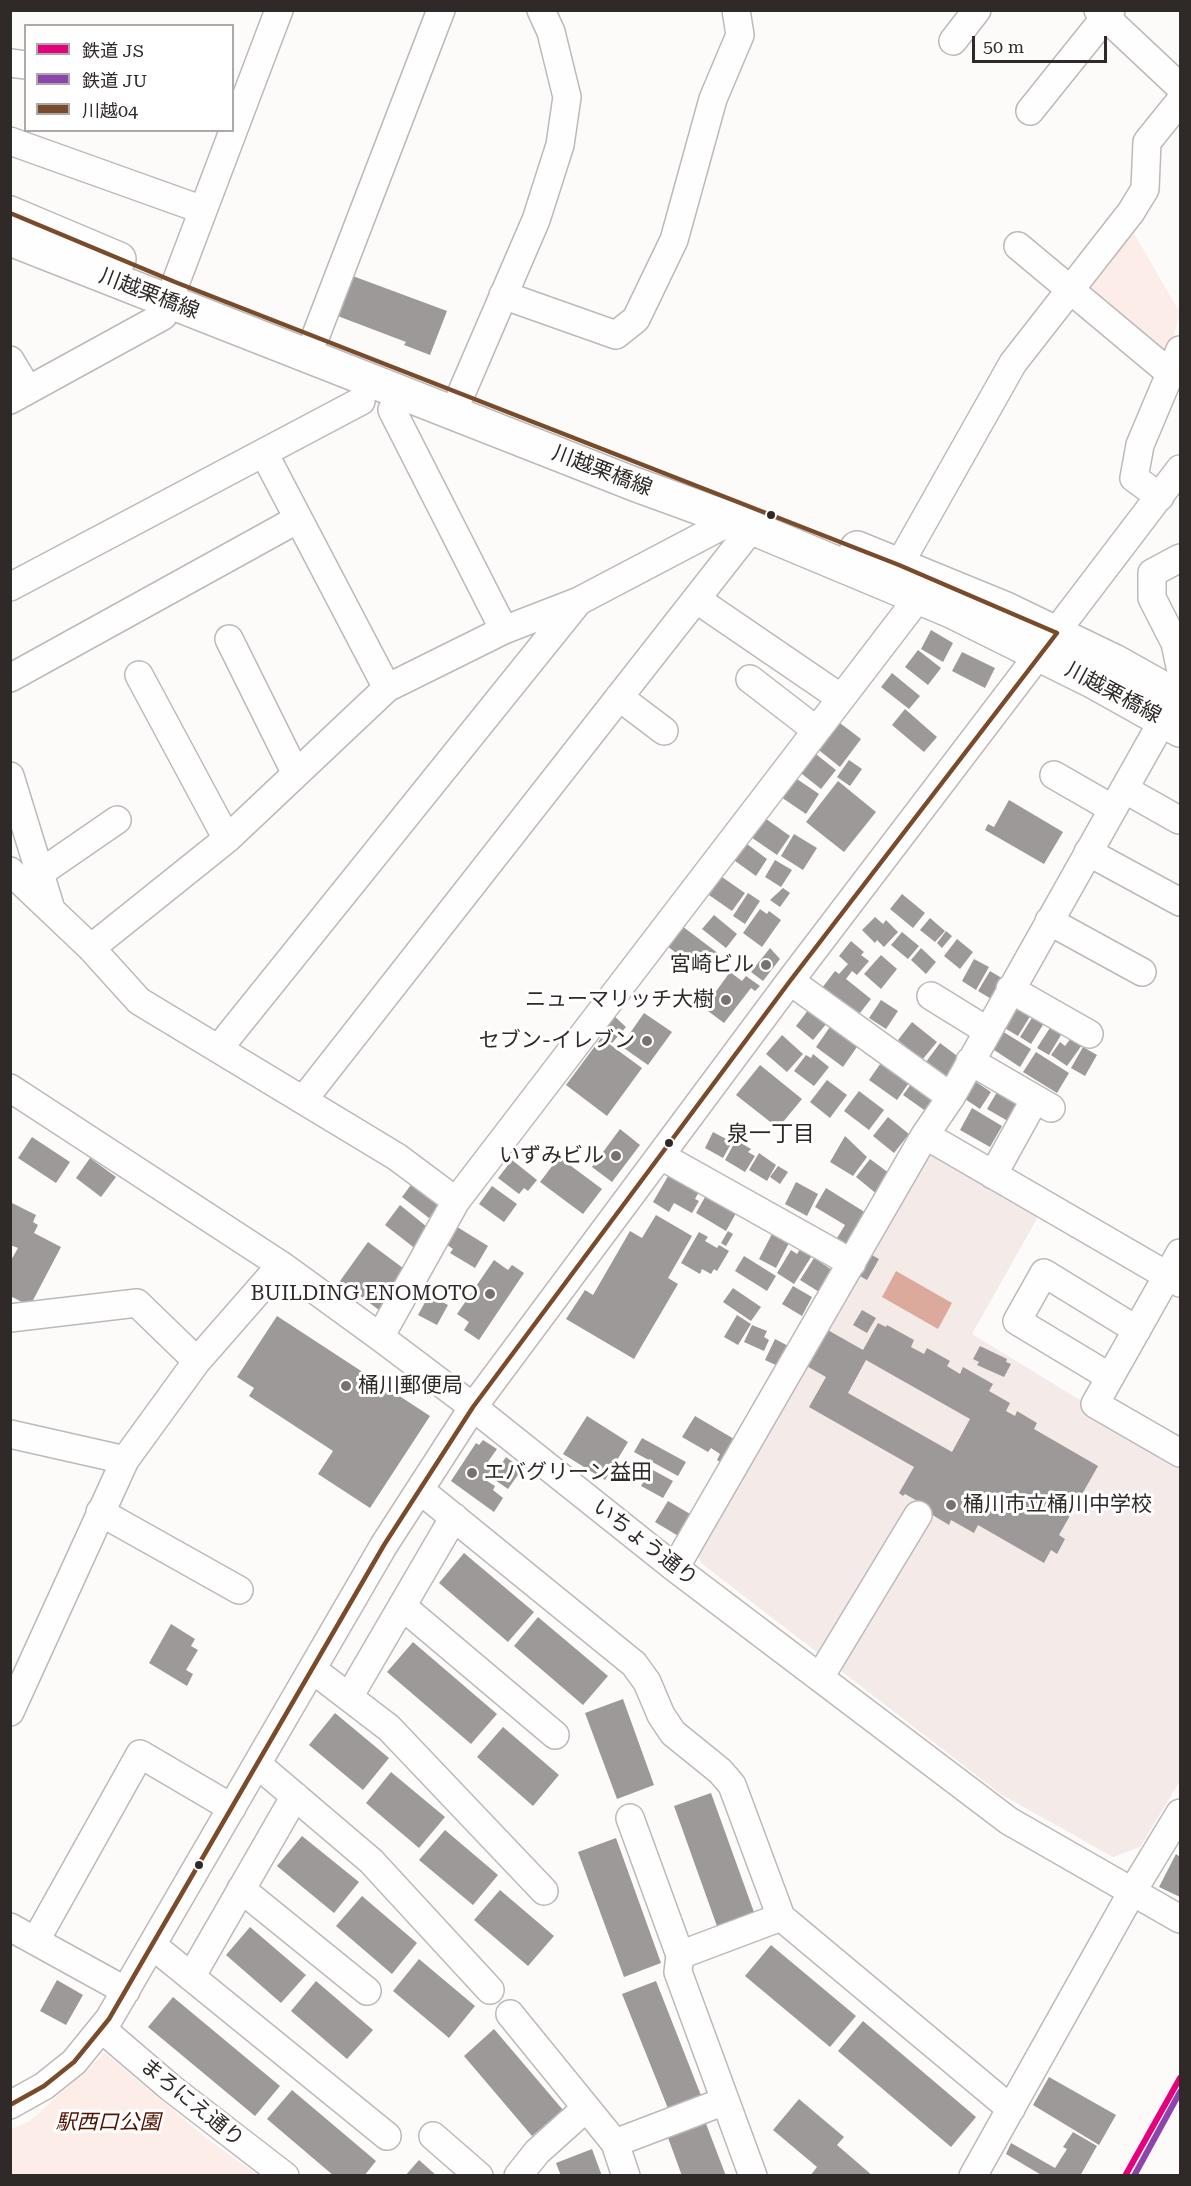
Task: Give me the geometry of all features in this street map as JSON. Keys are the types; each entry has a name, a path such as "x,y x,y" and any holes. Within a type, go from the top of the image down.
{"main road":[{"name":"川越栗橋線","path":"10,213 172,292 634,484 742,524 918,598 1049,644 1177,700"},
{"name":"川越栗橋線","path":"10,239 172,292 316,335 1006,609 1049,644"}],"street":[{"path":"238,102 279,10"},
{"path":"316,335 441,10"},
{"path":"461,394 536,220 560,146 567,97 551,32 541,10"},
{"path":"503,295 616,335 636,319 674,240 713,99 740,35 736,10"},
{"path":"953,41 977,10"},
{"path":"1030,111 1105,13 1180,87"},
{"path":"899,565 1013,363 1071,290 1145,189 1147,142 1180,101"},
{"path":"10,360 19,395 163,316 203,210 228,132"},
{"path":"10,141 203,210"},
{"path":"1018,246 1175,376 1140,445 1134,478 1160,496"},
{"path":"10,588 361,401"},
{"path":"392,410 504,630"},
{"path":"264,453 387,688"},
{"path":"10,2105 44,2086 74,2062 102,2029 384,1545 473,1407 790,981 1049,644 1180,469"},
{"path":"10,678 298,519"},
{"path":"304,1099 475,877 696,599 742,524"},
{"path":"91,948 227,839 387,688 504,630 579,601 742,524"},
{"path":"675,1568 925,1135 951,1097 1118,799 1177,700 1175,643 1152,598 1152,573 1122,547"},
{"path":"1152,573 1180,558"},
{"path":"380,1337 456,1201 918,598"},
{"path":"696,599 841,698"},
{"path":"219,1048 579,601"},
{"path":"229,639 296,774"},
{"path":"139,675 227,839"},
{"path":"750,679 816,730"},
{"path":"619,698 664,731"},
{"path":"1054,775 1179,820"},
{"path":"10,776 50,907"},
{"path":"40,873 117,820"},
{"path":"1088,852 1180,902"},
{"path":"10,871 91,948 139,1002 304,1099 397,1157 456,1201"},
{"path":"1049,921 1142,972"},
{"path":"790,981 951,1097"},
{"path":"1010,989 1089,1034"},
{"path":"931,996 987,1030"},
{"path":"970,1061 1043,1103 993,1175"},
{"name":"いちょう通り","path":"10,1088 281,1265 380,1337 473,1407 675,1568 1009,1821 1180,1918"},
{"path":"925,1135 993,1175 1176,1270 1137,1330 1095,1404 1180,1453"},
{"path":"660,1156 852,1263"},
{"path":"10,1712 125,1460 197,1361 281,1265"},
{"path":"1110,1377 1017,1321 1044,1273 1137,1330"},
{"path":"10,1318 137,1303 197,1361"},
{"path":"10,1434 125,1460"},
{"path":"420,1490 634,1664 647,1682 661,1715 673,1733 720,1771 732,1785 781,1917 1011,2109"},
{"path":"100,1512 239,1590"},
{"path":"820,1677 918,1515"},
{"path":"349,1697 454,1517"},
{"path":"402,1606 555,1735"},
{"path":"312,1669 389,1728 544,1892"},
{"path":"126,1991 18,1932 140,1754 232,1808"},
{"path":"257,1764 371,1861 490,1990"},
{"path":"191,1977 295,1796"},
{"path":"974,2175 1132,1892 1180,1813"},
{"path":"630,1818 680,1955 678,1972 753,2175"},
{"path":"241,1889 367,1991"},
{"path":"680,1955 781,1917"},
{"path":"152,1945 387,2136"},
{"path":"510,2014 615,2143 626,2175"},
{"name":"まろにえ通り","path":"102,2029 171,2088 285,2175"},
{"path":"615,2143 725,2101"},
{"path":"518,2175 537,2152 586,2108"},
{"path":"433,2136 479,2175"}],"shaded area":[{"name":"桶川市立桶川中学校","path":"930,1147 1043,1208 972,1334 1180,1461 1180,1781 1140,1847 1113,1857 1002,1795 701,1563 696,1549"},
{"path":"896,1271 952,1303 938,1329 882,1297"}],"green space":[{"path":"1121,211 1180,313 1168,355 1081,280"},
{"name":"駅西口公園","path":"105,2053 210,2141 258,2175 11,2175 11,2129 30,2121"}],"building":[{"path":"350,275 447,311 430,355 404,345 406,342 335,315"},
{"path":"931,630 953,643 943,662 921,649"},
{"path":"918,650 941,668 928,685 905,667"},
{"path":"962,652 995,668 985,688 952,671"},
{"path":"892,673 920,696 909,709 881,687"},
{"path":"905,709 937,737 924,752 892,725"},
{"path":"836,720 861,739 840,767 815,747"},
{"path":"812,751 836,770 821,789 797,770"},
{"path":"849,760 862,769 850,786 837,777"},
{"path":"794,777 819,794 806,814 781,797"},
{"path":"838,781 876,812 844,852 806,822"},
{"path":"1009,800 1063,832 1044,864 985,830 988,824 994,827"},
{"path":"762,816 790,836 777,855 748,835"},
{"path":"794,834 817,848 803,870 781,856"},
{"path":"743,841 767,859 756,876 731,858"},
{"path":"775,860 792,870 781,887 765,877"},
{"path":"722,877 745,893 732,911 709,895"},
{"path":"783,888 790,893 780,907 770,900"},
{"path":"748,893 760,901 745,924 733,916"},
{"path":"902,894 925,913 913,928 890,909"},
{"path":"760,909 767,914 769,911 781,920 762,947 743,933"},
{"path":"714,915 737,934 726,948 702,929"},
{"path":"875,917 883,924 886,920 898,932 884,947 877,940 875,943 862,930"},
{"path":"930,918 945,931 935,942 920,930"},
{"path":"682,926 719,954 704,974 667,946"},
{"path":"946,931 952,936 942,948 937,943"},
{"path":"902,932 919,946 908,959 891,945"},
{"path":"957,939 973,952 960,969 944,956"},
{"path":"851,941 864,952 861,955 869,961 857,975 852,971 846,979 871,999 856,1018 822,988 835,971 839,974 848,964 839,956"},
{"name":"宮崎ビル","path":"770,948 780,959 763,981 751,972"},
{"path":"921,948 936,962 926,974 911,960"},
{"path":"881,955 897,969 881,989 864,974"},
{"path":"974,959 989,967 976,990 962,981"},
{"path":"990,971 1005,980 993,1000 978,991"},
{"name":"ニューマリッチ大樹","path":"730,972 742,981 746,976 760,986 755,991 751,988 724,1023 704,1008"},
{"path":"881,1000 898,1011 886,1029 869,1018"},
{"path":"1020,1001 1034,1010 1018,1036 1003,1027"},
{"path":"809,1009 827,1023 813,1040 796,1026"},
{"path":"644,1013 672,1032 648,1065 621,1046"},
{"path":"1035,1013 1046,1020 1031,1044 1020,1037"},
{"path":"612,1014 626,1027 612,1043 598,1030"},
{"path":"912,1022 937,1042 922,1060 898,1040"},
{"path":"1053,1023 1064,1030 1049,1055 1037,1048"},
{"path":"832,1024 859,1044 843,1067 816,1047"},
{"path":"1002,1031 1031,1049 1020,1067 991,1048"},
{"path":"782,1035 803,1054 787,1072 766,1054"},
{"path":"601,1038 642,1068 607,1116 566,1085"},
{"path":"1071,1038 1082,1045 1067,1066 1051,1055 1060,1042 1065,1046"},
{"path":"940,1043 960,1058 947,1077 926,1062"},
{"path":"1083,1047 1097,1055 1085,1076 1071,1068"},
{"path":"1036,1052 1069,1073 1057,1093 1023,1072"},
{"path":"813,1054 829,1067 814,1086 794,1071 806,1055 811,1058"},
{"path":"885,1057 913,1077 897,1100 869,1080"},
{"path":"760,1065 802,1099 778,1128 736,1095"},
{"path":"970,1078 991,1092 980,1109 959,1095"},
{"path":"827,1080 847,1095 830,1118 810,1102"},
{"path":"914,1080 938,1098 927,1112 903,1095"},
{"path":"1000,1087 1025,1101 1013,1124 987,1109"},
{"path":"859,1091 884,1110 869,1130 844,1111"},
{"path":"972,1108 1002,1126 990,1147 960,1130"},
{"path":"888,1117 909,1134 894,1153 873,1136"},
{"name":"いずみビル","path":"620,1129 640,1145 612,1182 592,1167"},
{"path":"713,1132 732,1142 723,1158 705,1148"},
{"path":"845,1136 867,1157 853,1176 830,1162"},
{"path":"32,1137 70,1162 56,1183 18,1158"},
{"path":"736,1140 751,1149 748,1152 755,1156 745,1172 725,1160"},
{"path":"759,1153 776,1165 767,1181 749,1170"},
{"path":"559,1157 602,1189 583,1214 540,1182"},
{"path":"90,1158 116,1177 101,1197 76,1178"},
{"path":"870,1159 893,1176 878,1195 856,1177"},
{"path":"512,1160 537,1180 528,1191 524,1188 519,1194 498,1178"},
{"path":"778,1166 788,1172 780,1184 770,1177"},
{"path":"671,1171 700,1190 695,1199 699,1201 692,1213 674,1203 669,1212 653,1202"},
{"path":"416,1178 443,1199 429,1218 402,1197"},
{"path":"796,1182 818,1194 807,1216 785,1204"},
{"path":"492,1186 517,1204 504,1222 479,1204"},
{"path":"826,1188 871,1216 852,1247 837,1238 845,1225 815,1207"},
{"path":"709,1190 739,1208 726,1231 696,1213"},
{"path":"10,1202 36,1215 33,1222 38,1225 34,1233 61,1247 30,1306 10,1296 10,1262 18,1248 10,1245"},
{"path":"400,1205 432,1231 417,1250 385,1225"},
{"path":"656,1215 692,1236 668,1278 678,1284 634,1359 566,1319 585,1290 593,1295 630,1231 642,1238"},
{"path":"454,1225 488,1246 475,1268 450,1253 453,1249 443,1242"},
{"path":"728,1231 733,1234 726,1246 721,1243"},
{"path":"699,1232 708,1237 705,1241 717,1248 719,1245 729,1251 717,1271 714,1269 711,1274 702,1269 700,1274 681,1263"},
{"path":"773,1232 790,1241 776,1268 759,1259"},
{"path":"368,1242 407,1271 379,1310 340,1281"},
{"path":"802,1246 813,1254 794,1284 777,1273 791,1250 797,1254"},
{"path":"870,1254 879,1259 867,1280 858,1275"},
{"path":"744,1256 776,1276 767,1291 735,1271"},
{"path":"814,1258 838,1274 824,1295 800,1280"},
{"name":"BUILDING ENOMOTO","path":"494,1260 508,1270 512,1265 524,1273 479,1340 464,1330 469,1322 457,1314"},
{"path":"793,1286 812,1297 802,1316 782,1304"},
{"path":"733,1288 761,1307 751,1321 723,1302"},
{"path":"429,1295 448,1305 437,1325 418,1315"},
{"path":"862,1310 876,1318 867,1333 853,1325"},
{"path":"737,1315 751,1324 738,1345 724,1337"},
{"path":"277,1316 430,1416 370,1508 318,1474 333,1451 249,1396 254,1388 237,1377"},
{"path":"878,1323 886,1327 887,1325 914,1340 911,1347 924,1354 927,1348 950,1361 947,1366 960,1374 963,1367 993,1384 989,1391 1010,1403 1006,1411 1015,1416 1017,1411 1037,1423 1034,1429 1098,1466 1059,1535 1065,1539 1057,1554 1051,1550 1044,1563 978,1525 974,1533 951,1520 949,1525 926,1511 928,1507 899,1493 914,1467 809,1407 826,1377 805,1365 826,1329 863,1350","holes":["866,1360 970,1419 952,1452 848,1393"]},
{"path":"752,1325 767,1331 764,1337 769,1340 764,1351 744,1342"},
{"path":"775,1339 794,1349 784,1369 765,1360"},
{"path":"980,1346 1007,1359 1006,1362 1011,1364 1004,1377 977,1365 979,1362 973,1359"},
{"path":"587,1416 628,1442 605,1480 563,1454"},
{"path":"695,1416 734,1439 726,1451 734,1456 727,1467 717,1460 720,1454 711,1448 708,1452 682,1437"},
{"path":"642,1438 686,1462 678,1476 634,1452"},
{"name":"エバグリーン益田","path":"483,1440 497,1449 487,1463 493,1467 484,1479 495,1486 493,1490 503,1498 494,1512 451,1481 476,1443 479,1445"},
{"path":"506,1457 522,1469 508,1489 492,1478"},
{"path":"651,1469 673,1481 663,1498 641,1486"},
{"path":"668,1501 697,1518 685,1540 655,1522"},
{"path":"464,1553 534,1612 508,1642 439,1583"},
{"path":"538,1617 608,1676 583,1705 514,1646"},
{"path":"171,1624 195,1639 191,1646 198,1650 186,1670 193,1674 187,1686 149,1663"},
{"path":"413,1642 497,1714 471,1744 387,1672"},
{"path":"623,1699 654,1785 617,1799 585,1713"},
{"path":"335,1713 389,1758 363,1790 309,1745"},
{"path":"503,1727 559,1775 533,1806 477,1757"},
{"path":"391,1772 445,1817 419,1848 366,1803"},
{"path":"711,1793 755,1915 718,1929 674,1806"},
{"path":"445,1830 498,1875 473,1905 419,1860"},
{"path":"302,1836 359,1882 334,1913 277,1866"},
{"path":"616,1838 661,1963 624,1977 578,1852"},
{"path":"1176,1854 1180,1857 1180,1897 1159,1887"},
{"path":"500,1890 554,1936 528,1966 474,1920"},
{"path":"362,1896 417,1943 392,1974 336,1926"},
{"path":"250,1927 306,1975 281,2003 226,1955"},
{"path":"771,1945 856,2016 830,2047 745,1976"},
{"path":"419,1959 475,2006 449,2038 393,1991"},
{"path":"57,1980 83,1995 66,2025 40,2011"},
{"path":"316,1981 373,2030 347,2059 291,2011"},
{"path":"656,1981 704,2103 671,2116 622,1994"},
{"path":"173,1997 280,2086 255,2116 148,2027"},
{"path":"863,2021 976,2117 951,2147 838,2051"},
{"path":"494,2029 563,2110 532,2136 464,2056"},
{"path":"1049,2077 1116,2115 1099,2145 1033,2105"},
{"path":"292,2090 376,2161 364,2176 334,2176 267,2119"},
{"path":"799,2099 844,2137 837,2145 873,2176 810,2176 817,2167 773,2130"},
{"path":"705,2121 726,2176 682,2176 667,2135"},
{"path":"1073,2132 1097,2146 1080,2176 1043,2176 1006,2154 1011,2143 1055,2168 1067,2149 1063,2147"},
{"path":"592,2149 602,2176 561,2176 556,2163"},
{"path":"419,2160 437,2176 405,2176"}],"rail line":[{"name":"JS","path":"1125,2176 1180,2078"},
{"name":"JU","path":"1134,2176 1180,2092"}],"transit line":[{"name":"川越04","path":"10,213 175,282 899,565 1057,633"},
{"name":"川越04","path":"10,2105 44,2086 74,2062 109,2019 384,1545 473,1407 790,981 1057,633"}],"place":[{"name":"宮崎ビル","path":"766,965"},
{"name":"ニューマリッチ大樹","path":"726,1000"},
{"name":"セブン-イレブン","path":"647,1041"},
{"name":"いずみビル","path":"616,1156"},
{"name":"BUILDING ENOMOTO","path":"490,1294"},
{"name":"桶川郵便局","path":"346,1386"},
{"name":"エバグリーン益田","path":"472,1473"},
{"name":"桶川市立桶川中学校","path":"951,1505"}],"district":[{"name":"泉一丁目","path":"771,1135"}]}
